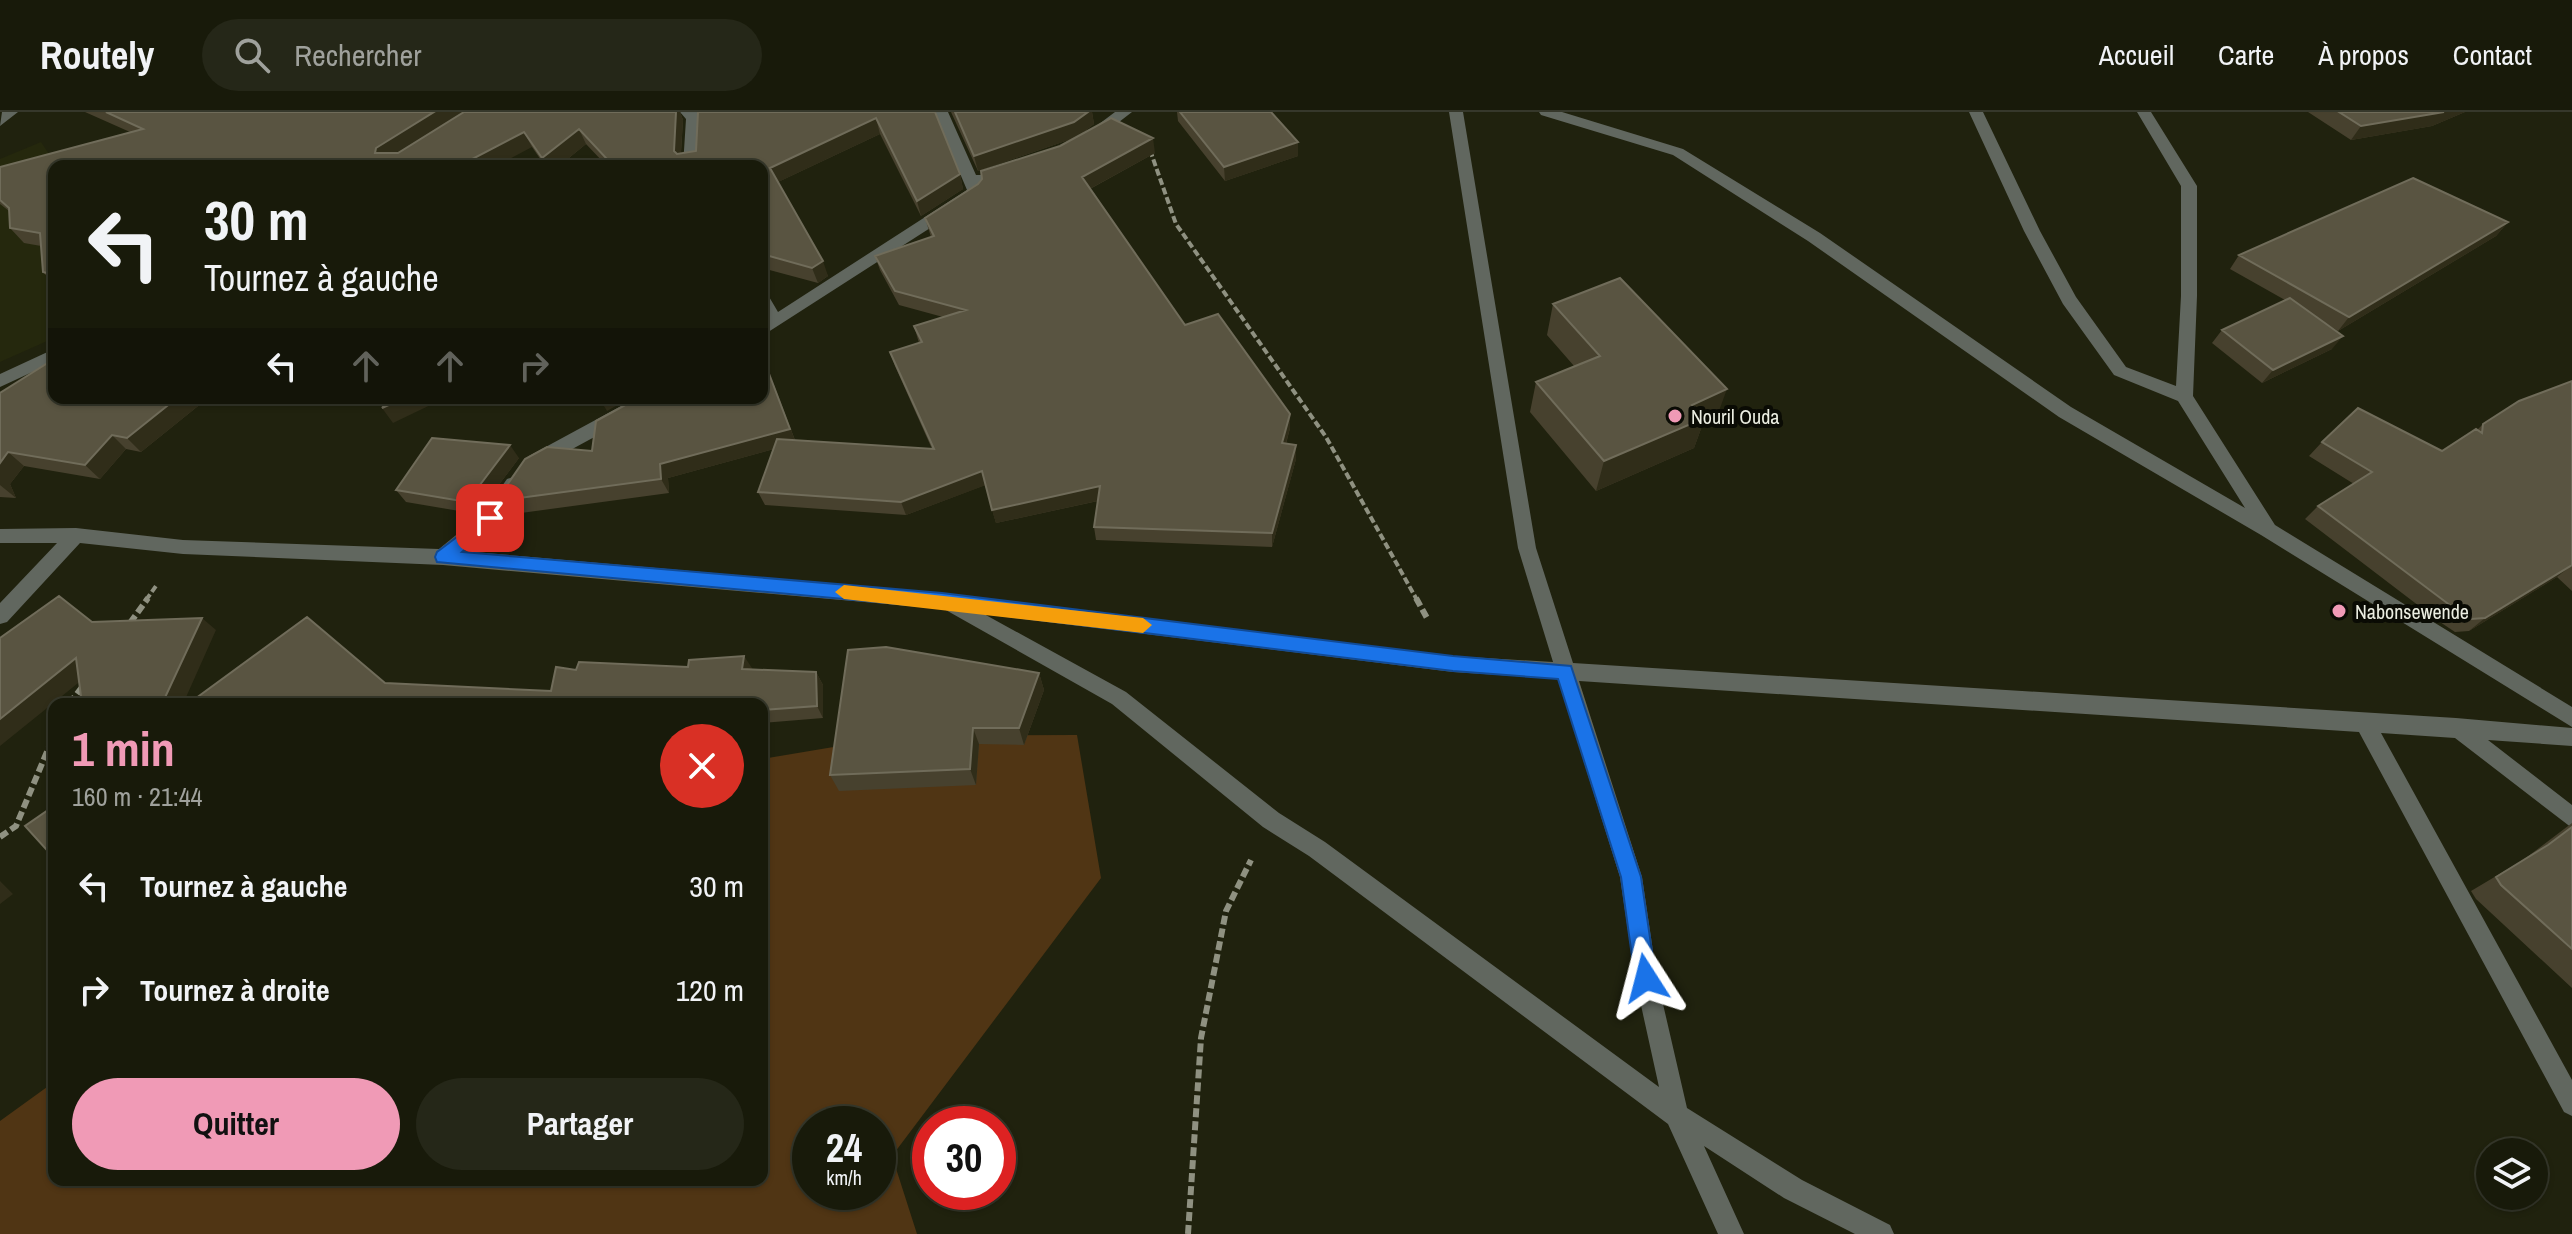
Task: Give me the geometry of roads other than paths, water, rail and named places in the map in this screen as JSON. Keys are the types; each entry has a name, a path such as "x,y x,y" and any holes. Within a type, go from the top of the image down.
{"street":[{"path":"0,121 11,112"},
{"path":"687,112 694,117 691,160"},
{"path":"769,326 975,192 941,112"},
{"path":"1083,143 1125,112"},
{"path":"1456,112 1527,548 1631,877 1646,978 1677,1115 1731,1234"},
{"path":"1546,112 1678,152 1814,237 2065,412 2268,530 2572,718"},
{"path":"1976,112 2069,300 2120,371 2184,396"},
{"path":"2144,112 2189,186 2184,396 2268,530"},
{"path":"971,181 996,176"},
{"path":"0,381 48,358"},
{"path":"443,557 490,518 526,466 640,404"},
{"path":"0,616 76,535"},
{"path":"0,536 76,535 183,547 443,557 942,601 1453,664 2456,727 2572,737"},
{"path":"942,601 1119,698 1271,820 1317,849 1677,1115 1793,1189 1881,1234"},
{"path":"2364,722 2572,1104"},
{"path":"2456,727 2572,818"}],"place":[{"name":"Nouril Ouda","path":"1675,416"},
{"name":"Nabonsewende","path":"2339,611"}]}
